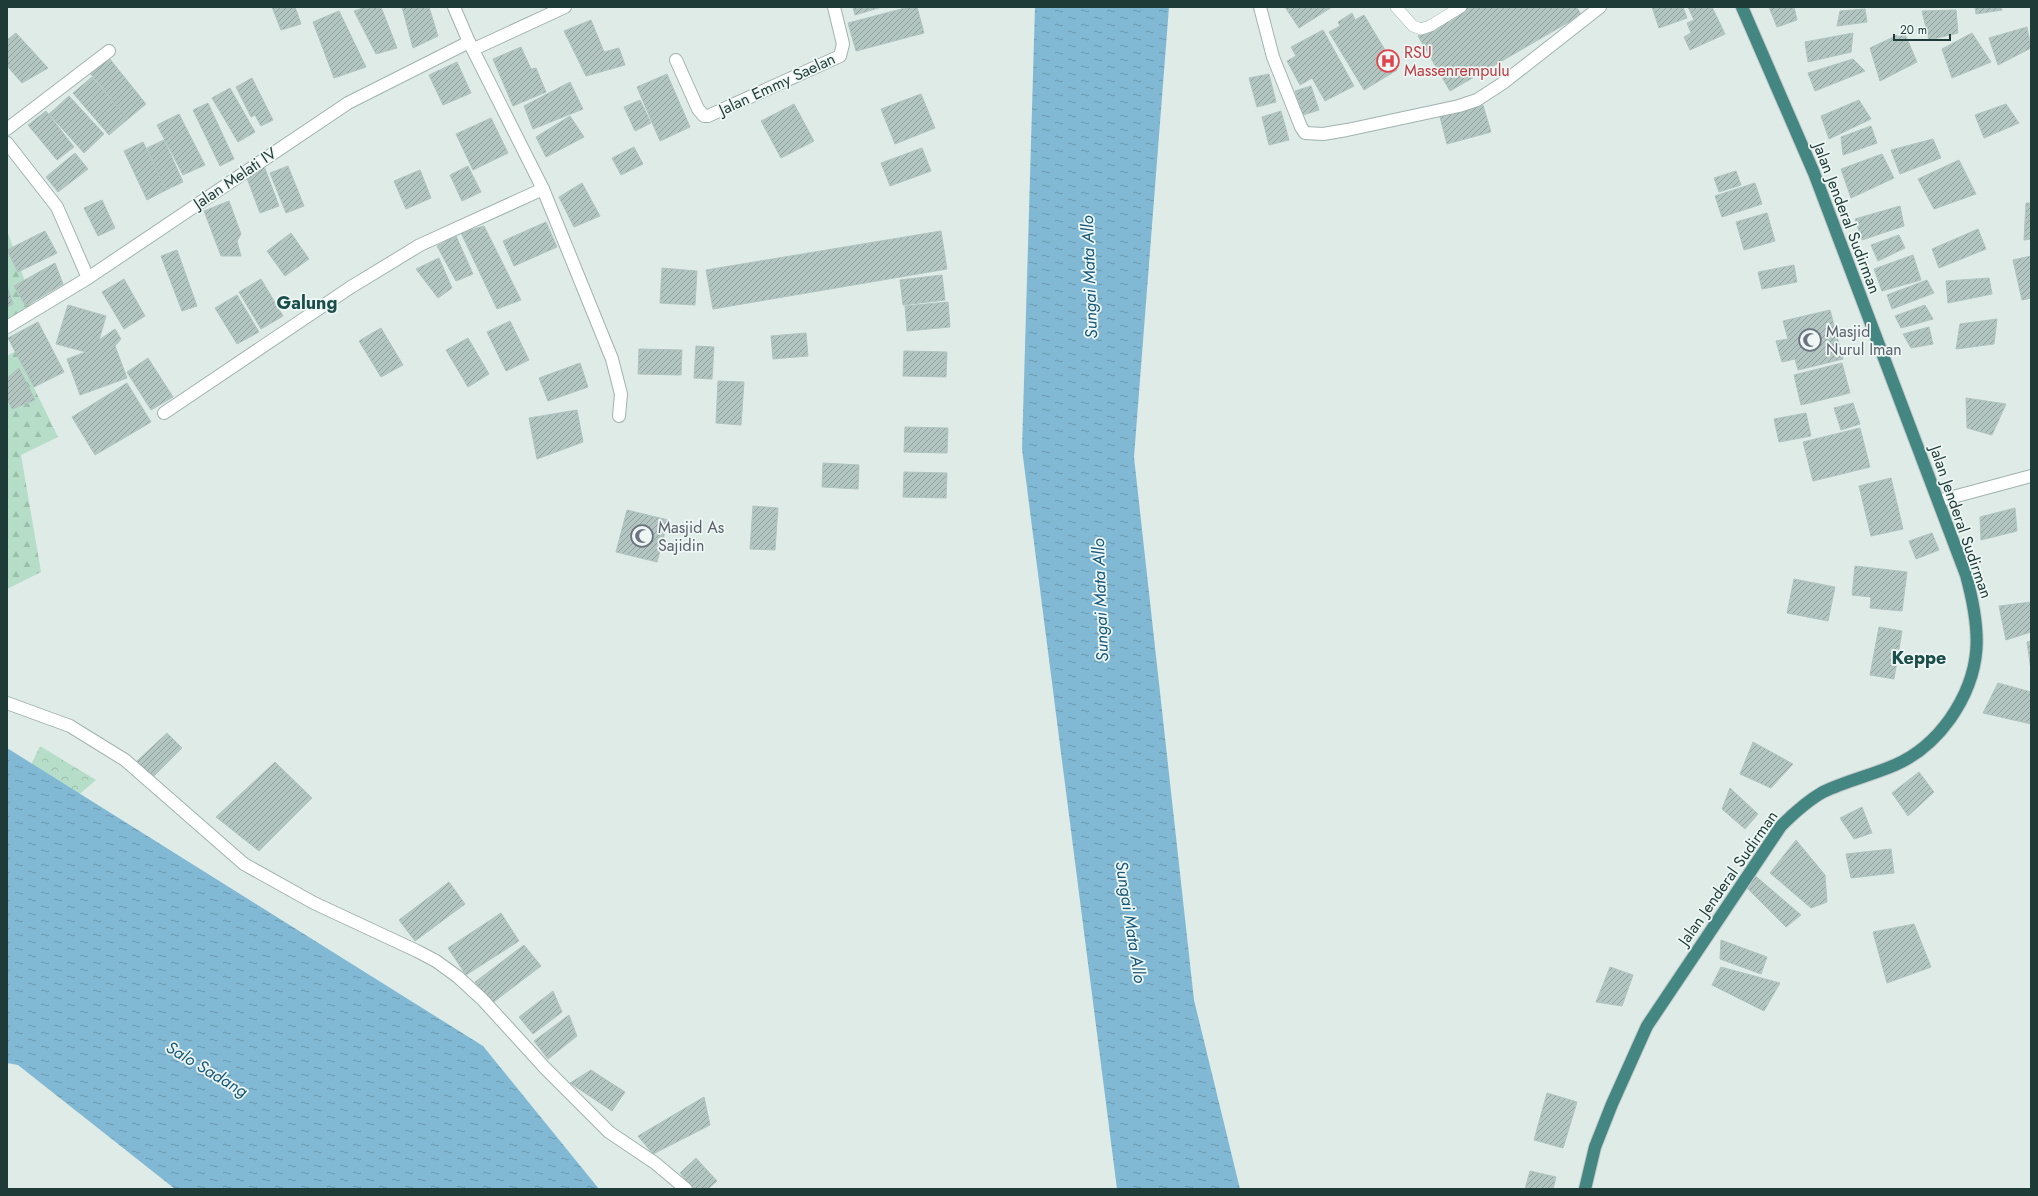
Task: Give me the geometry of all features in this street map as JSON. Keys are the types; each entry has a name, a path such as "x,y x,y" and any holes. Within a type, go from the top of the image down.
{"highway":[{"name":"Jalan Jenderal Sudirman","path":"1585,1189 1595,1147 1612,1104 1647,1026 1780,826 1801,807 1825,792 1895,765 1929,745 1962,702 1972,679 1977,657 1978,640 1974,606 1966,575 1814,173 1742,7"}],"street":[{"path":"454,7 543,189 612,358 622,394 619,416"},
{"name":"Jalan Melati IV","path":"7,327 88,278 348,102 472,46 565,7"},
{"name":"Jalan Emmy Saelan","path":"676,60 698,109 704,116 708,116 840,56 843,44 834,7"},
{"path":"1260,7 1273,57 1301,127 1305,133 1313,134 1347,130 1444,110 1477,100 1503,84 1600,7"},
{"path":"7,129 109,51"},
{"path":"7,143 57,207 88,278"},
{"path":"164,413 351,287 420,245 543,189"},
{"path":"1938,501 2031,476"},
{"path":"7,703 70,726 125,760 244,864 314,903 417,950 447,969 498,1015 546,1068 609,1132 656,1163 686,1189"}],"lane":[{"path":"1396,7 1413,26 1421,29 1430,26 1461,7"}],"green space":[{"path":"7,230 36,313 7,328"},
{"path":"16,351 58,437 21,455 41,572 7,589 7,356"},
{"path":"40,746 96,780 76,797 31,765"}],"water":[{"name":"Sungai Mata Allo","path":"1035,7 1169,7 1134,457 1194,1000 1240,1189 1117,1189 1022,449"},
{"name":"Salo Sadang","path":"7,748 483,1046 599,1189 175,1189 18,1065 7,1063"}],"building":[{"path":"272,7 295,7 301,24 281,30"},
{"path":"366,7 381,7 397,48 376,54 354,11"},
{"path":"402,7 429,7 438,36 413,48"},
{"path":"853,7 882,7 855,15"},
{"path":"909,7 917,7 924,33 856,51 848,23"},
{"path":"1285,7 1332,7 1299,28"},
{"path":"1468,7 1577,7 1581,15 1450,91 1418,36"},
{"path":"1652,7 1683,7 1687,18 1659,28"},
{"path":"1688,7 1712,7 1725,34 1690,50 1684,37 1691,33 1687,23 1694,20"},
{"path":"1769,7 1794,7 1797,20 1777,27"},
{"path":"1975,7 2001,7 2002,10 1976,14"},
{"path":"1865,9 1867,22 1837,26 1840,11"},
{"path":"1956,10 1958,33 1929,40 1922,11"},
{"path":"339,11 366,67 334,78 313,22"},
{"path":"1352,13 1355,20 1364,15 1397,70 1364,90 1329,32 1340,26 1338,22"},
{"path":"591,20 604,52 619,48 625,65 586,76 564,31"},
{"path":"2027,27 2031,48 1998,65 1989,38"},
{"path":"1323,30 1354,86 1325,101 1312,78 1300,85 1287,61 1296,56 1291,47"},
{"path":"1904,32 1917,62 1880,81 1870,48"},
{"path":"16,33 48,68 22,83 7,66 7,40"},
{"path":"1853,33 1851,52 1808,62 1805,42"},
{"path":"1972,33 1991,62 1952,78 1942,49"},
{"path":"521,47 531,69 536,68 546,92 513,106 493,59"},
{"path":"109,58 146,104 128,119 90,73"},
{"path":"1853,59 1865,71 1815,91 1808,73"},
{"path":"457,62 471,93 443,105 429,75"},
{"path":"667,74 690,127 660,141 637,87"},
{"path":"1269,74 1276,102 1257,107 1249,78"},
{"path":"92,77 128,119 109,135 73,93"},
{"path":"252,78 273,120 261,126 255,115 251,117 236,87"},
{"path":"570,82 583,109 533,129 524,106"},
{"path":"1311,86 1319,110 1303,115 1295,91"},
{"path":"230,88 255,132 238,142 212,98"},
{"path":"921,94 935,128 895,144 881,109"},
{"path":"69,96 104,134 84,153 49,114"},
{"path":"640,100 651,123 635,131 624,107"},
{"path":"1859,100 1871,119 1829,139 1821,116"},
{"path":"208,103 234,159 220,166 193,110"},
{"path":"794,104 814,141 781,158 761,121"},
{"path":"2006,104 2019,123 1984,138 1975,115"},
{"path":"1483,105 1491,132 1447,144 1440,117"},
{"path":"46,111 74,147 57,160 28,125"},
{"path":"1281,111 1289,140 1269,145 1262,117"},
{"path":"179,114 205,165 183,175 157,125"},
{"path":"570,116 584,137 546,157 536,137"},
{"path":"491,118 508,153 473,170 456,134"},
{"path":"1871,126 1877,143 1843,155 1841,137"},
{"path":"1933,139 1941,158 1900,174 1891,150"},
{"path":"164,140 183,182 166,190 147,148"},
{"path":"143,142 166,190 147,200 124,151"},
{"path":"634,147 643,164 621,175 612,158"},
{"path":"922,148 931,171 890,186 881,163"},
{"path":"75,153 88,169 58,192 46,177"},
{"path":"1882,154 1894,178 1851,198 1841,169"},
{"path":"1959,160 1976,194 1934,209 1918,179"},
{"path":"264,166 279,206 260,213 245,173"},
{"path":"288,166 304,206 286,213 270,173"},
{"path":"468,166 481,192 462,201 450,175"},
{"path":"420,170 431,198 406,209 394,181"},
{"path":"1736,171 1741,185 1719,192 1714,178"},
{"path":"582,183 600,216 574,227 559,197"},
{"path":"1755,183 1762,204 1722,217 1715,196"},
{"path":"102,200 115,228 98,236 84,208"},
{"path":"229,201 241,234 237,241 241,256 221,256 204,211"},
{"path":"2026,203 2031,203 2031,239 2024,240"},
{"path":"1900,206 1904,226 1862,240 1855,219"},
{"path":"1767,213 1775,241 1744,250 1736,222"},
{"path":"546,222 557,247 514,266 503,241"},
{"path":"484,226 521,300 497,309 461,233"},
{"path":"1978,229 1986,249 1939,268 1932,249"},
{"path":"45,231 57,253 18,272 7,250"},
{"path":"941,231 947,269 713,309 706,270"},
{"path":"291,233 309,259 285,276 267,251"},
{"path":"1899,235 1905,248 1878,261 1871,245"},
{"path":"456,236 473,274 456,281 437,246"},
{"path":"177,250 197,306 182,311 161,256"},
{"path":"1913,255 1921,280 1882,291 1874,269"},
{"path":"2031,256 2031,298 2022,300 2013,260"},
{"path":"439,258 452,288 438,298 416,269"},
{"path":"55,263 63,284 26,306 14,286"},
{"path":"1794,265 1797,282 1762,289 1758,272"},
{"path":"662,268 697,271 695,305 660,303"},
{"path":"942,275 945,300 903,305 900,280"},
{"path":"1989,278 1992,294 1948,303 1946,281"},
{"path":"124,279 145,316 124,329 102,292"},
{"path":"261,279 283,316 261,329 239,292"},
{"path":"1927,280 1934,293 1892,309 1887,295"},
{"path":"7,286 13,304 7,307"},
{"path":"237,295 259,332 237,344 215,308"},
{"path":"948,302 950,327 907,331 905,306"},
{"path":"68,305 106,316 99,340 115,329 121,339 115,346 127,378 80,395 67,359 86,352 56,344"},
{"path":"1925,305 1933,319 1901,328 1895,316"},
{"name":"Masjid Nurul Iman","path":"1830,310 1843,359 1798,370 1795,359 1782,362 1776,341 1788,339 1783,321"},
{"path":"1997,319 1994,344 1956,349 1960,324"},
{"path":"510,321 529,360 506,371 487,332"},
{"path":"38,322 64,372 34,387 8,338"},
{"path":"1929,327 1933,344 1911,348 1903,334"},
{"path":"381,328 403,365 381,377 359,341"},
{"path":"806,333 808,356 773,359 771,336"},
{"path":"468,338 489,374 468,387 446,350"},
{"path":"696,346 714,347 712,379 694,378"},
{"path":"639,349 682,350 681,375 638,374"},
{"path":"904,351 947,352 946,377 903,376"},
{"path":"148,358 173,397 151,410 127,372"},
{"path":"580,363 588,387 548,401 539,378"},
{"path":"1842,363 1850,393 1801,405 1794,375"},
{"path":"19,368 35,400 12,409 7,398 7,378"},
{"path":"718,381 744,382 741,425 716,423"},
{"path":"127,383 151,422 95,455 72,417"},
{"path":"1966,398 2006,404 1992,435 1967,428"},
{"path":"1853,403 1860,424 1841,430 1834,408"},
{"path":"577,410 583,442 537,459 529,418"},
{"path":"1806,413 1811,436 1779,442 1774,419"},
{"path":"905,427 948,428 947,453 904,452"},
{"path":"1860,428 1870,467 1813,481 1803,442"},
{"path":"823,463 859,465 858,489 822,487"},
{"path":"904,472 947,473 946,498 903,497"},
{"path":"1891,478 1903,529 1871,536 1859,486"},
{"path":"753,506 778,508 775,550 750,549"},
{"path":"2015,508 2017,531 1981,540 1980,517"},
{"name":"Masjid As Sajidin","path":"627,510 668,520 657,562 616,552"},
{"path":"1932,533 1939,550 1916,559 1909,541"},
{"path":"1855,566 1907,572 1902,611 1870,608 1871,597 1852,595"},
{"path":"1794,579 1835,587 1828,621 1787,613"},
{"path":"2031,602 2031,632 2006,640 1999,606"},
{"path":"1879,627 1902,631 1894,679 1870,675"},
{"path":"2031,641 2031,670 2027,642"},
{"path":"1998,683 2031,692 2031,724 1983,713"},
{"path":"167,733 182,748 153,777 137,761"},
{"path":"1753,742 1793,764 1771,788 1740,774"},
{"path":"275,762 312,798 259,851 216,817"},
{"path":"1919,772 1934,792 1908,816 1892,793"},
{"path":"1730,788 1758,814 1745,829 1722,809"},
{"path":"1862,807 1872,833 1854,839 1840,818"},
{"path":"1796,840 1825,875 1827,902 1811,908 1770,873"},
{"path":"1891,849 1894,873 1851,878 1846,854"},
{"path":"1752,873 1801,915 1786,927 1744,885"},
{"path":"449,882 465,904 415,941 399,920"},
{"path":"501,913 519,941 466,975 448,948"},
{"path":"1914,924 1931,967 1887,983 1873,932"},
{"path":"1721,940 1767,957 1761,974 1720,959"},
{"path":"524,945 541,966 491,1004 475,982"},
{"path":"1610,967 1633,975 1622,1006 1596,1002"},
{"path":"1721,967 1780,983 1764,1011 1712,985"},
{"path":"553,991 562,1012 533,1034 519,1017"},
{"path":"569,1015 577,1036 548,1059 534,1041"},
{"path":"591,1070 625,1092 612,1111 570,1083"},
{"path":"1547,1093 1577,1102 1563,1148 1534,1140"},
{"path":"704,1097 710,1125 653,1154 638,1136"},
{"path":"696,1158 717,1181 708,1189 694,1189 680,1173"},
{"path":"1530,1171 1556,1177 1553,1189 1525,1189"}],"place":[{"name":"RSU Massenrempulu","path":"1388,61"},
{"name":"Masjid Nurul Iman","path":"1810,340"},
{"name":"Masjid As Sajidin","path":"642,536"}],"district":[{"name":"Galung","path":"307,303"},
{"name":"Keppe","path":"1919,658"}]}
